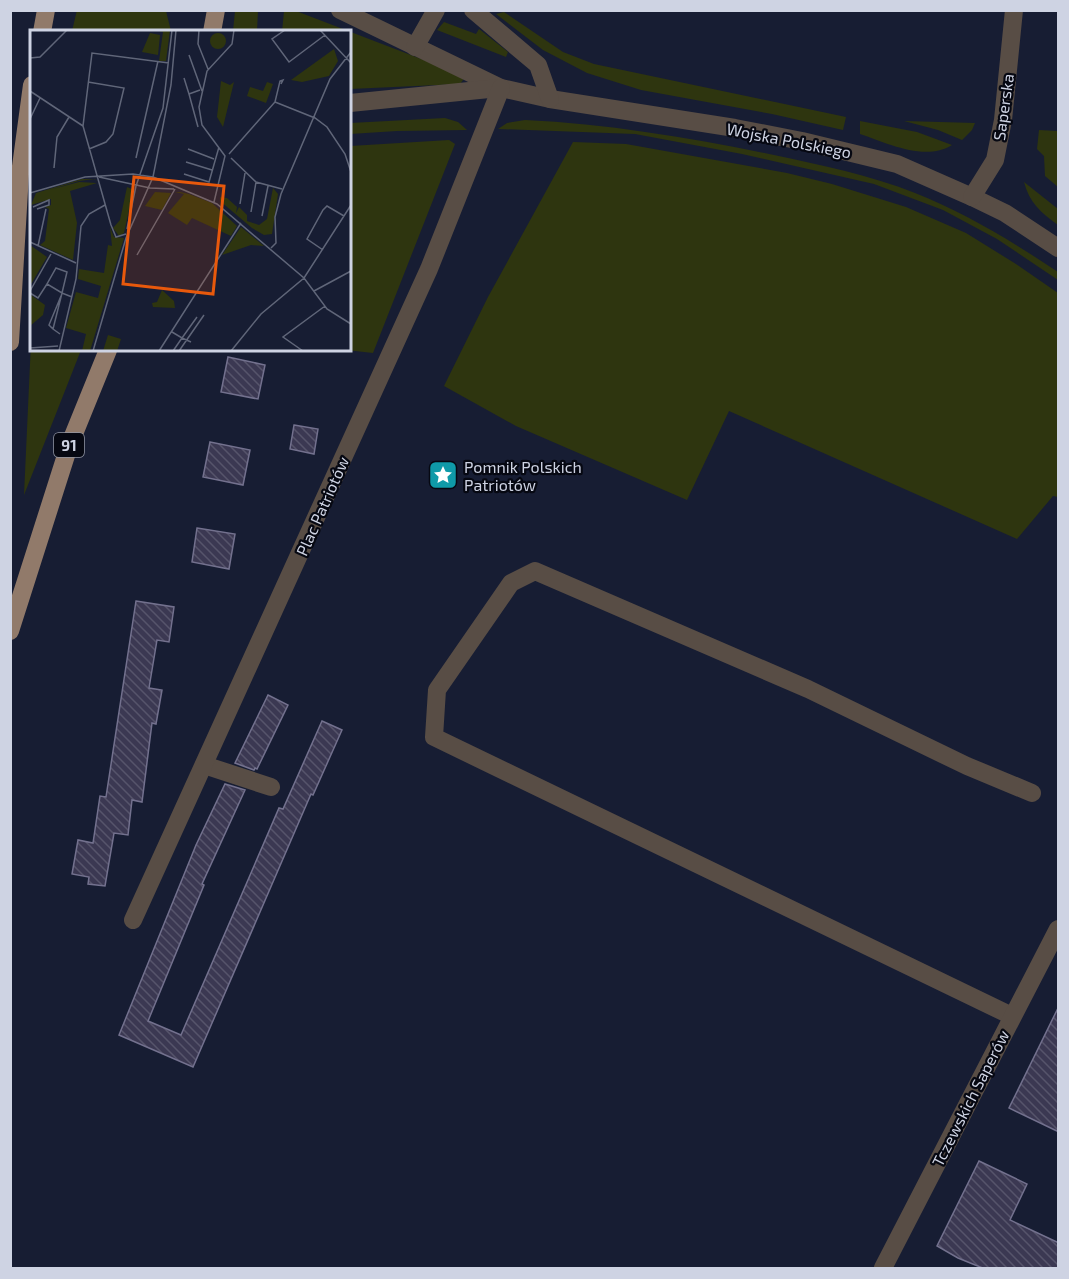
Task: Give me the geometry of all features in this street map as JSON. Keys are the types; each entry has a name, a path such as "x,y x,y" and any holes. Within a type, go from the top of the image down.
{"main road":[{"path":"42,30 46,10"},
{"path":"212,30 216,10"},
{"path":"10,342 23,107 30,90"},
{"name":"91","path":"10,631 69,446 108,351"}],"street":[{"name":"Wojska Polskiego","path":"340,10 501,88 550,99 735,128 834,148 897,164 972,196 1005,213 1059,248"},
{"path":"416,47 436,10"},
{"path":"473,10 538,65 550,99"},
{"name":"Saperska","path":"972,196 995,160 1003,120 1014,10"},
{"name":"Wojska Polskiego","path":"351,103 501,88"},
{"name":"Plac Patriotów","path":"133,920 429,269 501,88"},
{"path":"1012,1016 434,737 437,690 511,583 535,572 808,689 967,766 1032,793"},
{"path":"204,765 271,787"},
{"name":"Tczewskich Saperów","path":"883,1269 1059,929"}],"green space":[{"path":"77,10 166,11 171,30 72,30"},
{"path":"235,11 258,11 257,30 233,30"},
{"path":"284,11 296,11 346,30 282,30"},
{"path":"504,12 563,52 594,64 846,117 843,130 772,114 641,90 587,73 543,50 496,14"},
{"path":"444,22 476,34 479,29 508,52 506,57 437,30"},
{"path":"351,32 463,75 460,84 351,89"},
{"path":"445,118 458,122 467,130 351,134 351,123"},
{"path":"525,120 619,128 681,138 810,163 881,181 934,201 989,229 1058,272 1058,280 997,239 943,210 874,184 742,154 635,134 498,129 507,123"},
{"path":"860,121 917,132 952,145 930,152 894,146 860,134"},
{"path":"904,121 975,123 972,130 962,140 938,130"},
{"path":"1039,130 1058,131 1058,187 1045,176 1044,156 1037,149"},
{"path":"449,140 455,144 373,353 351,351 351,146"},
{"path":"573,142 626,144 787,173 906,207 966,233 1058,293 1058,497 1053,496 1017,539 729,411 687,500 516,426 444,386 488,297"},
{"path":"1024,182 1058,209 1058,225 1037,206"},
{"path":"31,351 81,351 24,495"}],"building":[{"path":"228,357 265,365 258,399 221,392"},
{"path":"294,425 318,429 314,454 290,449"},
{"path":"210,442 250,450 243,485 203,477"},
{"path":"197,528 235,534 229,569 192,562"},
{"path":"136,601 174,607 169,642 157,640 149,688 162,690 156,724 152,723 142,802 132,800 128,835 114,833 105,886 88,884 89,877 72,874 78,840 93,843 100,796 106,797"},
{"path":"268,695 288,705 257,769 254,770 235,763"},
{"path":"322,721 342,730 313,795 311,794 193,1067 119,1035 196,845 225,784 245,790 202,884 204,885 148,1021 181,1035 279,808 283,809"},
{"path":"1059,1006 1059,1132 1009,1108"},
{"path":"979,1161 1027,1184 1010,1220 1059,1243 1059,1269 985,1269 937,1246"}],"place":[{"name":"Pomnik Polskich Patriotów","path":"443,475"}]}
